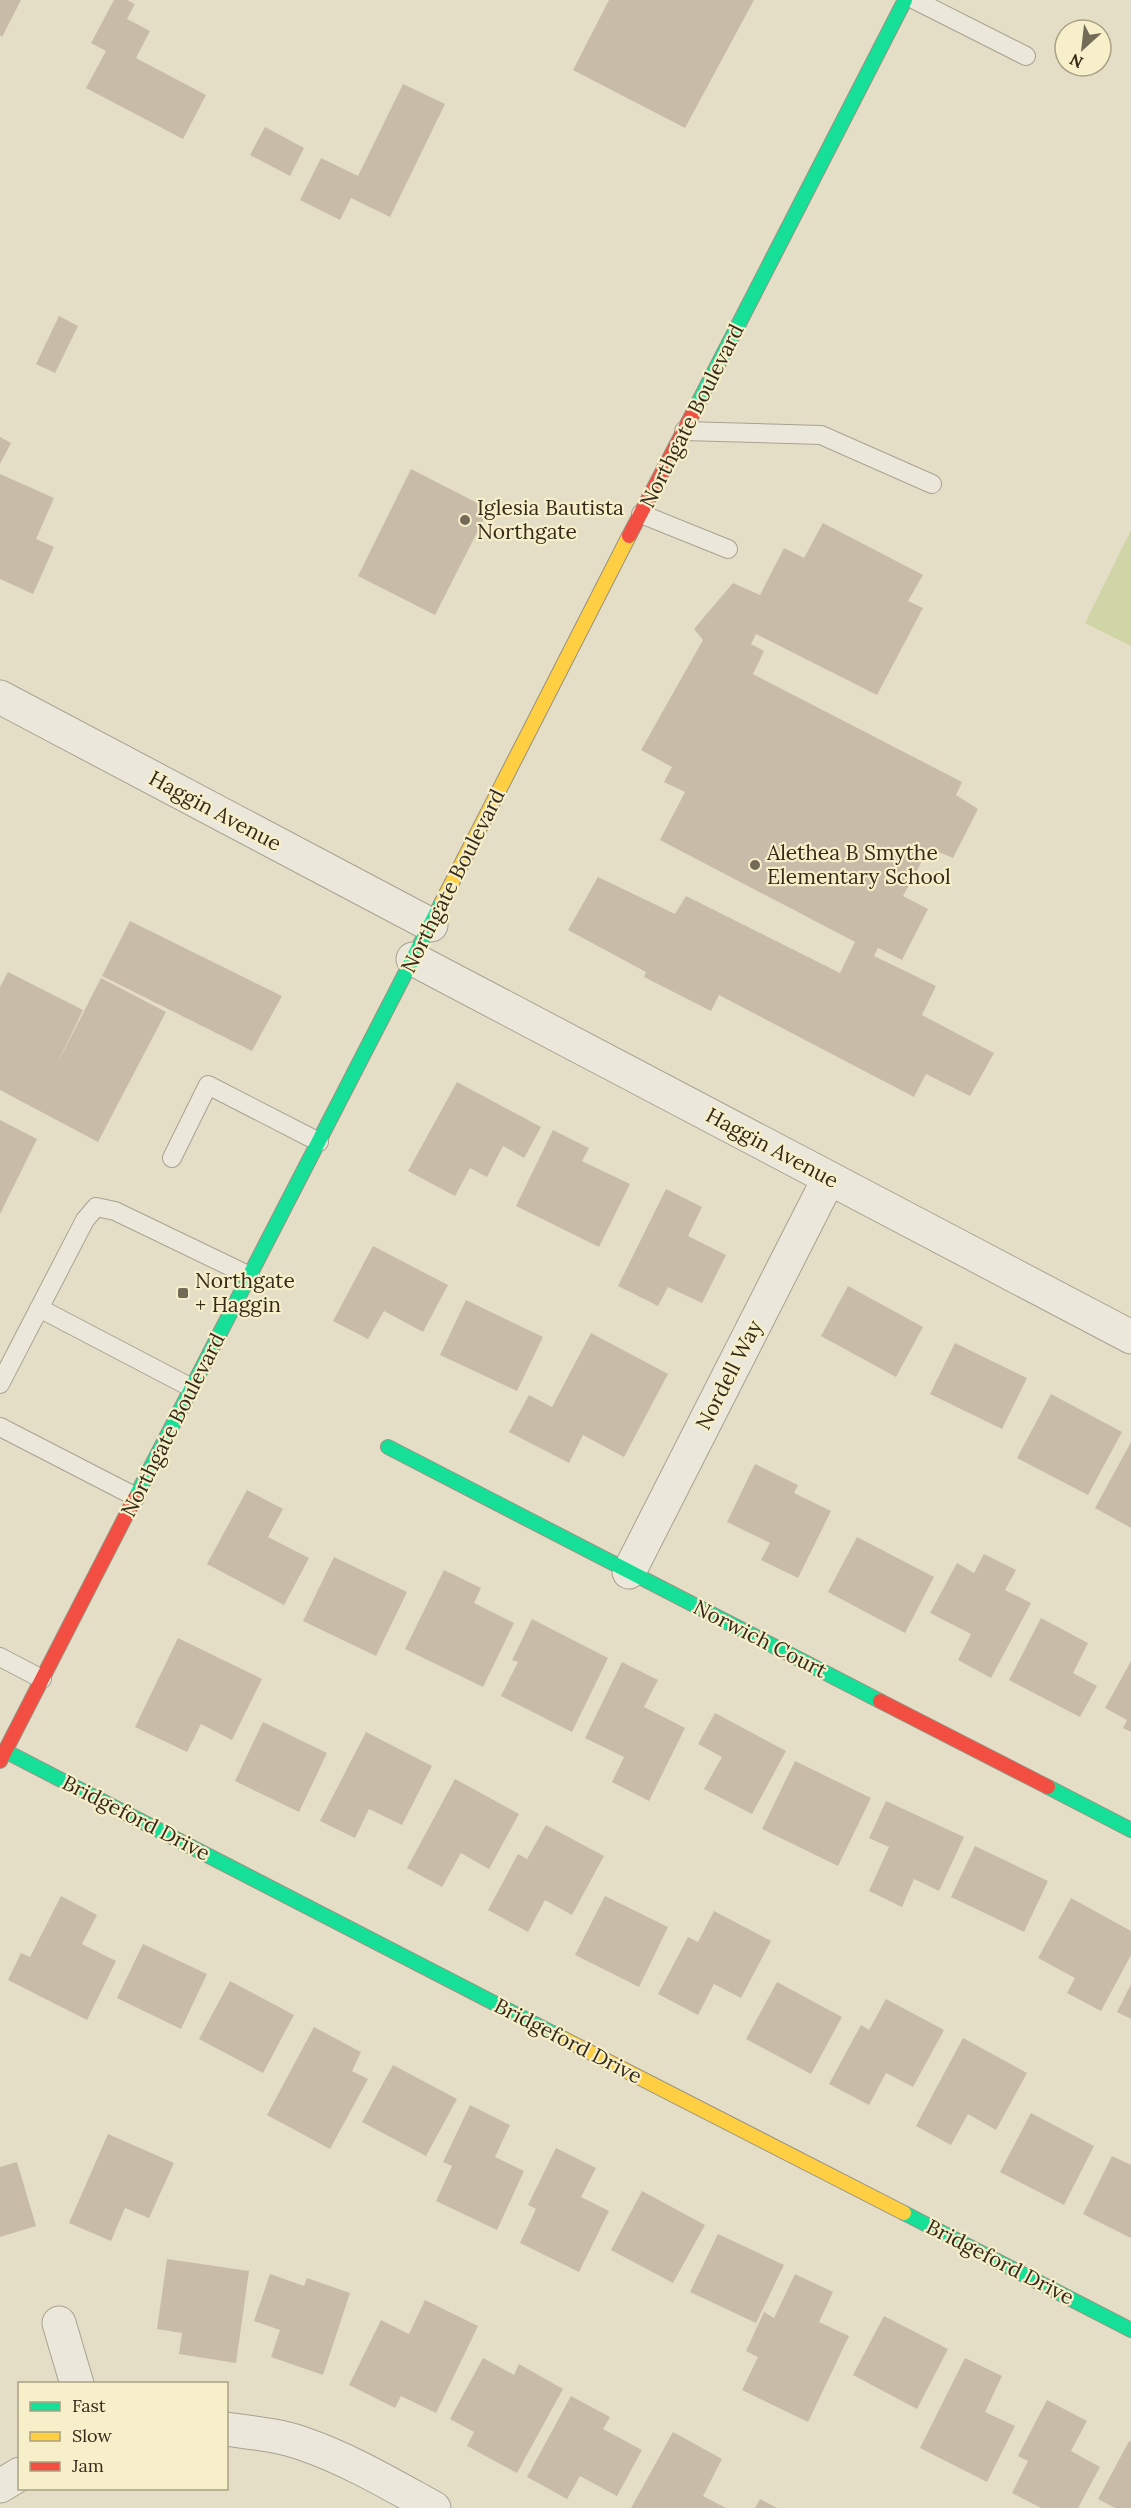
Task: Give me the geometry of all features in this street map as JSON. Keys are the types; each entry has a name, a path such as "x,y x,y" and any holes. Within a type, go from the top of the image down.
{"street":[{"name":"Northgate Boulevard","path":"2,1756 905,0"},
{"name":"Haggin Avenue","path":"0,697 431,925"},
{"name":"Haggin Avenue","path":"413,959 1131,1337"},
{"name":"Nordell Way","path":"630,1572 829,1178"},
{"name":"Norwich Court","path":"388,1448 1131,1830"},
{"name":"Bridgeford Drive","path":"2,1756 1131,2330"},
{"path":"59,2323 76,2382"},
{"path":"228,2429 274,2436 304,2444 362,2468 434,2508"},
{"path":"0,2487 18,2475"}],"lane":[{"path":"915,0 1026,56"},
{"path":"684,430 821,435 932,484"},
{"path":"641,514 728,549"},
{"path":"172,1158 208,1085 319,1142"},
{"path":"0,1384 85,1220 96,1207 115,1211 250,1276"},
{"path":"39,1308 190,1388"},
{"path":"0,1427 136,1497"},
{"path":"0,1657 42,1679"}],"green space":[{"path":"1131,530 1131,646 1085,623"}],"building":[{"path":"0,0 21,0 2,37 0,35"},
{"path":"114,0 127,0 135,4 127,19 150,31 136,58 206,95 183,139 86,88 106,51 91,43"},
{"path":"609,0 754,0 685,128 573,70"},
{"path":"403,84 445,104 390,217 351,198 340,220 300,200 321,158 358,176"},
{"path":"265,127 304,148 290,176 250,155"},
{"path":"59,316 78,326 55,373 36,364"},
{"path":"0,437 11,443 0,464"},
{"path":"411,469 489,509 435,615 358,576"},
{"path":"0,474 54,498 36,539 54,547 33,594 0,579"},
{"path":"823,523 923,575 908,601 923,608 877,695 756,634 751,644 764,651 753,674 962,782 956,795 978,809 953,858 929,848 903,896 928,909 902,960 878,948 874,956 936,986 922,1015 994,1053 970,1096 926,1074 914,1097 719,995 711,1011 644,977 646,972 568,930 598,877 675,914 686,896 840,973 855,942 660,840 685,792 664,782 672,767 641,750 703,640 694,629 733,583 760,595 784,548 804,558"},
{"path":"130,921 282,996 252,1051 102,976"},
{"path":"8,972 83,1010 55,1068 101,978 166,1012 98,1142 0,1090 0,987"},
{"path":"457,1082 541,1127 524,1158 503,1146 487,1177 470,1168 455,1196 408,1171"},
{"path":"0,1120 37,1139 0,1214"},
{"path":"553,1130 589,1148 582,1161 630,1184 599,1247 516,1206"},
{"path":"666,1189 702,1207 688,1236 726,1255 702,1303 668,1287 658,1306 618,1286"},
{"path":"373,1246 448,1285 423,1332 384,1311 368,1339 333,1321"},
{"path":"848,1286 923,1327 896,1377 821,1336"},
{"path":"466,1300 543,1337 517,1391 440,1355"},
{"path":"591,1333 668,1374 624,1457 583,1435 569,1463 509,1432 529,1395 552,1407"},
{"path":"955,1343 1027,1378 1002,1429 930,1394"},
{"path":"1051,1394 1122,1432 1088,1495 1017,1458"},
{"path":"1131,1442 1131,1528 1095,1508"},
{"path":"755,1464 798,1485 794,1493 831,1511 798,1578 761,1560 770,1543 727,1522"},
{"path":"247,1490 283,1509 268,1537 309,1558 284,1605 207,1564"},
{"path":"857,1537 934,1577 905,1633 828,1592"},
{"path":"984,1554 1016,1570 1005,1590 1031,1603 991,1678 958,1660 971,1634 930,1613 957,1563 974,1573"},
{"path":"334,1557 407,1592 376,1656 303,1621"},
{"path":"444,1570 481,1588 474,1603 514,1623 483,1687 405,1649"},
{"path":"1041,1618 1088,1643 1073,1673 1097,1686 1080,1717 1009,1680"},
{"path":"532,1619 608,1658 572,1732 501,1696 518,1662 512,1660"},
{"path":"178,1638 262,1679 232,1740 201,1724 187,1752 135,1727"},
{"path":"1131,1661 1131,1732 1123,1728 1127,1720 1105,1708"},
{"path":"622,1662 658,1680 644,1707 685,1728 649,1801 612,1782 624,1757 585,1738"},
{"path":"715,1713 786,1751 752,1814 704,1789 722,1757 698,1744"},
{"path":"263,1722 327,1753 299,1812 235,1781"},
{"path":"366,1732 432,1766 402,1825 369,1809 355,1838 320,1821"},
{"path":"795,1761 871,1798 838,1866 762,1829"},
{"path":"455,1779 519,1814 489,1869 461,1853 442,1887 407,1868"},
{"path":"886,1801 964,1837 939,1891 914,1879 902,1907 869,1891 889,1847 869,1838"},
{"path":"546,1825 604,1856 572,1915 545,1900 528,1932 488,1910 518,1854 527,1859"},
{"path":"975,1846 1048,1881 1024,1932 951,1897"},
{"path":"61,1896 97,1915 82,1944 116,1961 87,2020 8,1980 21,1953 30,1957"},
{"path":"605,1896 668,1927 639,1987 575,1955"},
{"path":"1071,1898 1131,1931 1131,1955 1101,2011 1067,1993 1075,1978 1038,1958"},
{"path":"714,1911 771,1941 741,1998 714,1984 698,2015 658,1994 688,1937 698,1942"},
{"path":"143,1944 207,1974 181,2029 117,1998"},
{"path":"230,1981 294,2015 263,2073 199,2039"},
{"path":"777,1982 842,2017 811,2074 746,2039"},
{"path":"1131,1984 1131,2019 1117,2012"},
{"path":"886,1999 944,2030 913,2087 886,2073 869,2105 829,2084 861,2025 869,2030"},
{"path":"314,2027 361,2052 352,2071 368,2079 330,2149 267,2115"},
{"path":"963,2038 1027,2073 996,2130 968,2114 951,2145 916,2126"},
{"path":"393,2065 457,2099 426,2156 362,2122"},
{"path":"470,2105 510,2125 495,2157 524,2171 497,2230 436,2201 452,2166 443,2162"},
{"path":"1031,2113 1094,2146 1064,2205 1000,2172"},
{"path":"108,2134 174,2163 149,2218 125,2208 111,2241 69,2223"},
{"path":"556,2148 596,2168 581,2197 609,2211 579,2272 520,2243 536,2209 528,2205"},
{"path":"1112,2156 1131,2165 1131,2238 1083,2214"},
{"path":"17,2162 36,2226 0,2237 0,2167"},
{"path":"642,2191 705,2225 673,2283 611,2250"},
{"path":"718,2234 784,2265 756,2323 690,2292"},
{"path":"167,2259 249,2271 236,2363 179,2354 182,2333 157,2329"},
{"path":"270,2274 304,2286 307,2278 350,2293 323,2375 271,2357 280,2330 254,2321"},
{"path":"795,2274 833,2292 819,2322 849,2336 808,2422 742,2390 758,2357 746,2351 764,2312 774,2318"},
{"path":"425,2300 478,2326 436,2413 401,2396 395,2408 349,2385 381,2320 409,2334"},
{"path":"884,2316 948,2349 917,2409 853,2375"},
{"path":"483,2358 514,2375 519,2364 563,2389 517,2473 467,2446 474,2432 450,2419"},
{"path":"965,2358 1002,2376 985,2412 1015,2426 987,2482 920,2448"},
{"path":"571,2396 610,2417 603,2429 642,2450 617,2496 580,2476 567,2499 527,2477"},
{"path":"1047,2400 1087,2421 1071,2451 1100,2467 1078,2508 1041,2508 1012,2493 1028,2461 1018,2456"},
{"path":"673,2432 722,2459 703,2496 726,2508 631,2508"},
{"path":"1129,2441 1131,2442 1131,2508 1115,2508 1098,2499"},
{"path":"760,2499 777,2508 755,2508"}],"traffic: fast":[{"path":"693,413 905,0"},
{"path":"135,1498 442,902"},
{"path":"388,1447 880,1701"},
{"path":"5,1751 564,2039"},
{"path":"1048,1787 1131,1830"},
{"path":"904,2213 1131,2330"}],"traffic: slow":[{"path":"442,902 629,536"},
{"path":"564,2039 904,2213"}],"traffic: jam":[{"path":"629,536 693,413"},
{"path":"0,1761 135,1498"},
{"path":"880,1701 1048,1787"}],"place":[{"name":"Iglesia Bautista Northgate","path":"465,520"},
{"name":"Alethea B Smythe Elementary School","path":"755,865"},
{"name":"Northgate + Haggin","path":"183,1293"}]}
